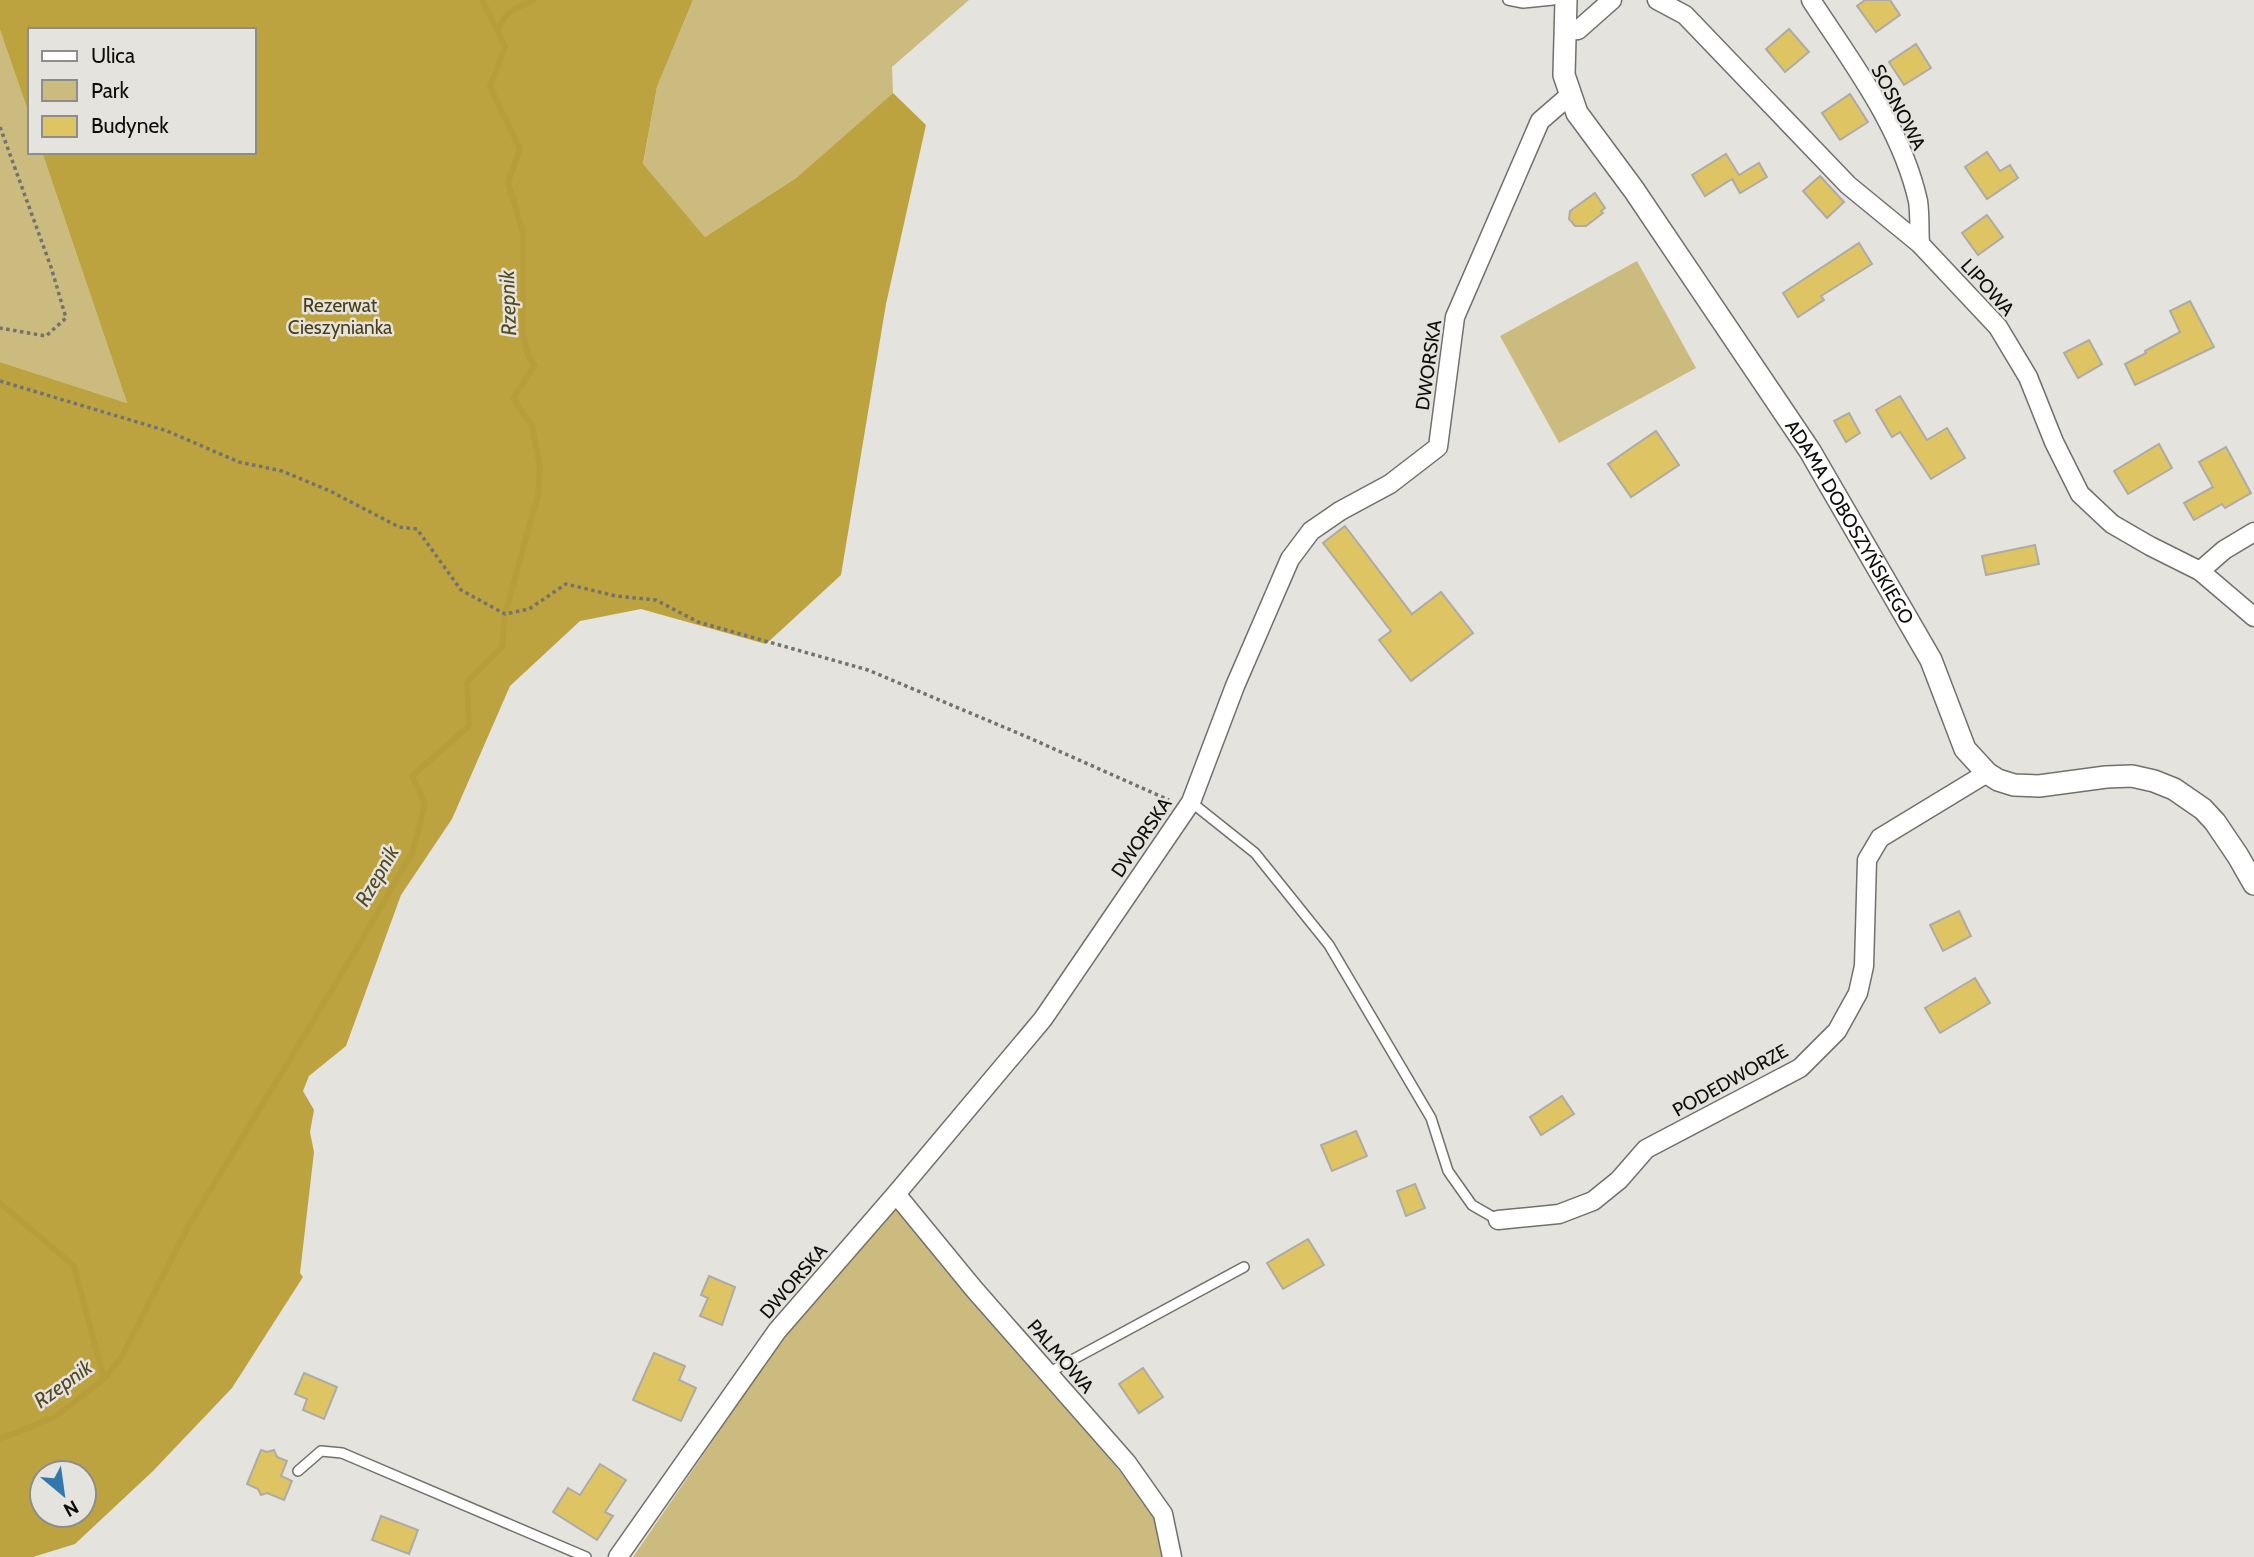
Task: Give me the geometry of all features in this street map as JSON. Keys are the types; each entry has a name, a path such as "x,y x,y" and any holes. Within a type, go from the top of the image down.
{"street":[{"name":"ADAMA DOBOSZYŃSKIEGO","path":"1566,0 1564,75 1577,113 1670,243 1810,451 1931,660 1965,749 1987,773 2014,785 2039,786 2106,776 2132,776 2174,789 2203,809 2215,822 2254,884"},
{"path":"1567,31 1578,30 1612,0"},
{"name":"LIPOWA","path":"1657,0 1685,15 1848,185 1920,244 1998,327 2028,377 2054,442 2080,494 2112,524 2200,571 2254,617"},
{"name":"SOSNOWA","path":"1811,0 1879,106 1903,152 1918,202 1920,244"},
{"name":"DWORSKA","path":"618,1557 776,1331 1043,1019 1188,805 1235,686 1290,559 1311,531 1340,511 1390,484 1438,447 1455,317 1540,121 1570,95"},
{"path":"2200,571 2224,550 2254,532"},
{"name":"PODEDWORZE","path":"1498,1220 1559,1214 1593,1201 1619,1180 1646,1149 1800,1068 1837,1031 1858,993 1864,966 1867,860 1880,838 1987,773"},
{"name":"PALMOWA","path":"896,1194 974,1289 1127,1462 1163,1514 1172,1557"}],"lane":[{"path":"1508,0 1523,4 1553,0"},
{"path":"1188,805 1255,853 1329,945 1432,1118 1448,1171 1472,1205 1498,1220"},
{"path":"1048,1373 1244,1267"},
{"path":"298,1471 321,1451 342,1453 586,1557"}],"path":[{"path":"0,128 51,267 66,317 46,336 0,328"},
{"path":"0,382 167,431 239,462 282,471 399,527 417,529 461,590 505,614 529,609 566,584 616,596 656,600 698,622 867,670 1188,805"}],"green space":[{"name":"Rezerwat Cieszynianka","path":"0,0 693,0 657,87 643,164 705,237 796,178 893,93 926,125 886,304 841,575 766,644 641,609 580,621 510,686 452,819 401,895 346,1046 309,1076 303,1091 314,1110 310,1132 314,1152 300,1273 303,1277 232,1388 153,1471 98,1522 98,1459 28,1459 28,1529 91,1529 75,1544 33,1557 0,1557 0,362 127,403 43,154 256,154 256,28 28,28 28,111 0,30"},
{"path":"693,0 969,0 892,67 893,93 796,178 705,237 643,165 657,87"},
{"path":"0,30 28,111 28,154 43,154 127,403 0,362"},
{"path":"1637,261 1696,368 1559,443 1500,336"},
{"path":"893,1210 903,1212 1148,1505 1162,1534 1162,1557 633,1557 806,1305"}],"building":[{"path":"1865,0 1890,0 1900,15 1876,32 1857,6"},
{"path":"1789,29 1809,52 1785,72 1766,49"},
{"path":"1916,44 1931,68 1904,85 1889,62"},
{"path":"1850,94 1868,122 1840,140 1822,113"},
{"path":"1987,152 2000,171 2010,165 2018,178 1987,199 1965,167"},
{"path":"1726,154 1739,175 1759,163 1767,177 1740,193 1732,179 1705,196 1692,175"},
{"path":"1820,176 1844,202 1827,218 1803,191"},
{"path":"1595,193 1605,208 1601,211 1603,213 1586,226 1575,226 1569,219 1570,211"},
{"path":"1987,215 2003,237 1978,255 1962,233"},
{"path":"1859,243 1872,264 1821,296 1824,300 1798,317 1783,293"},
{"path":"2190,301 2214,347 2135,385 2125,364 2180,332 2170,311"},
{"path":"2089,340 2102,364 2078,378 2064,353"},
{"path":"1900,396 1927,440 1947,428 1965,458 1931,479 1900,432 1892,437 1876,410"},
{"path":"1849,413 1860,433 1846,442 1834,421"},
{"path":"1656,431 1679,465 1631,497 1608,464"},
{"path":"2159,444 2172,468 2128,494 2114,471"},
{"path":"2226,447 2251,493 2225,508 2222,504 2194,520 2184,503 2213,487 2199,462"},
{"path":"1345,526 1412,614 1441,592 1473,633 1411,681 1379,640 1391,631 1323,543"},
{"path":"2035,545 2039,564 1986,575 1982,556"},
{"path":"1959,911 1971,936 1943,951 1930,925"},
{"path":"1975,978 1990,1003 1940,1033 1925,1008"},
{"path":"1562,1096 1574,1114 1541,1135 1530,1117"},
{"path":"1356,1131 1367,1156 1332,1171 1321,1145"},
{"path":"1415,1184 1425,1208 1406,1216 1397,1191"},
{"path":"1308,1239 1324,1265 1283,1289 1267,1263"},
{"path":"709,1276 735,1287 722,1325 700,1316 708,1298 701,1295"},
{"path":"654,1353 685,1366 679,1380 696,1388 681,1421 633,1400"},
{"path":"1143,1368 1163,1397 1139,1413 1119,1384"},
{"path":"304,1373 337,1387 324,1419 303,1410 307,1399 295,1394"},
{"path":"261,1450 274,1450 277,1457 287,1461 281,1476 292,1481 284,1500 267,1493 261,1495 258,1489 247,1484"},
{"path":"600,1464 626,1480 605,1512 613,1516 597,1540 553,1512 568,1488 580,1495"},
{"path":"381,1516 418,1530 409,1554 372,1540"}],"waterway":[{"path":"482,0 498,31"},
{"name":"Rzepnik","path":"0,1439 55,1417 104,1379 122,1356 188,1227 413,851 425,804 412,776 469,726 467,682 502,647 505,614 538,495 540,467 532,426 513,398 535,365 528,355 523,335 523,233 508,182 520,149 490,87 505,47 498,31 501,24 512,11 534,0"},
{"path":"0,1203 74,1266 104,1379"}]}
